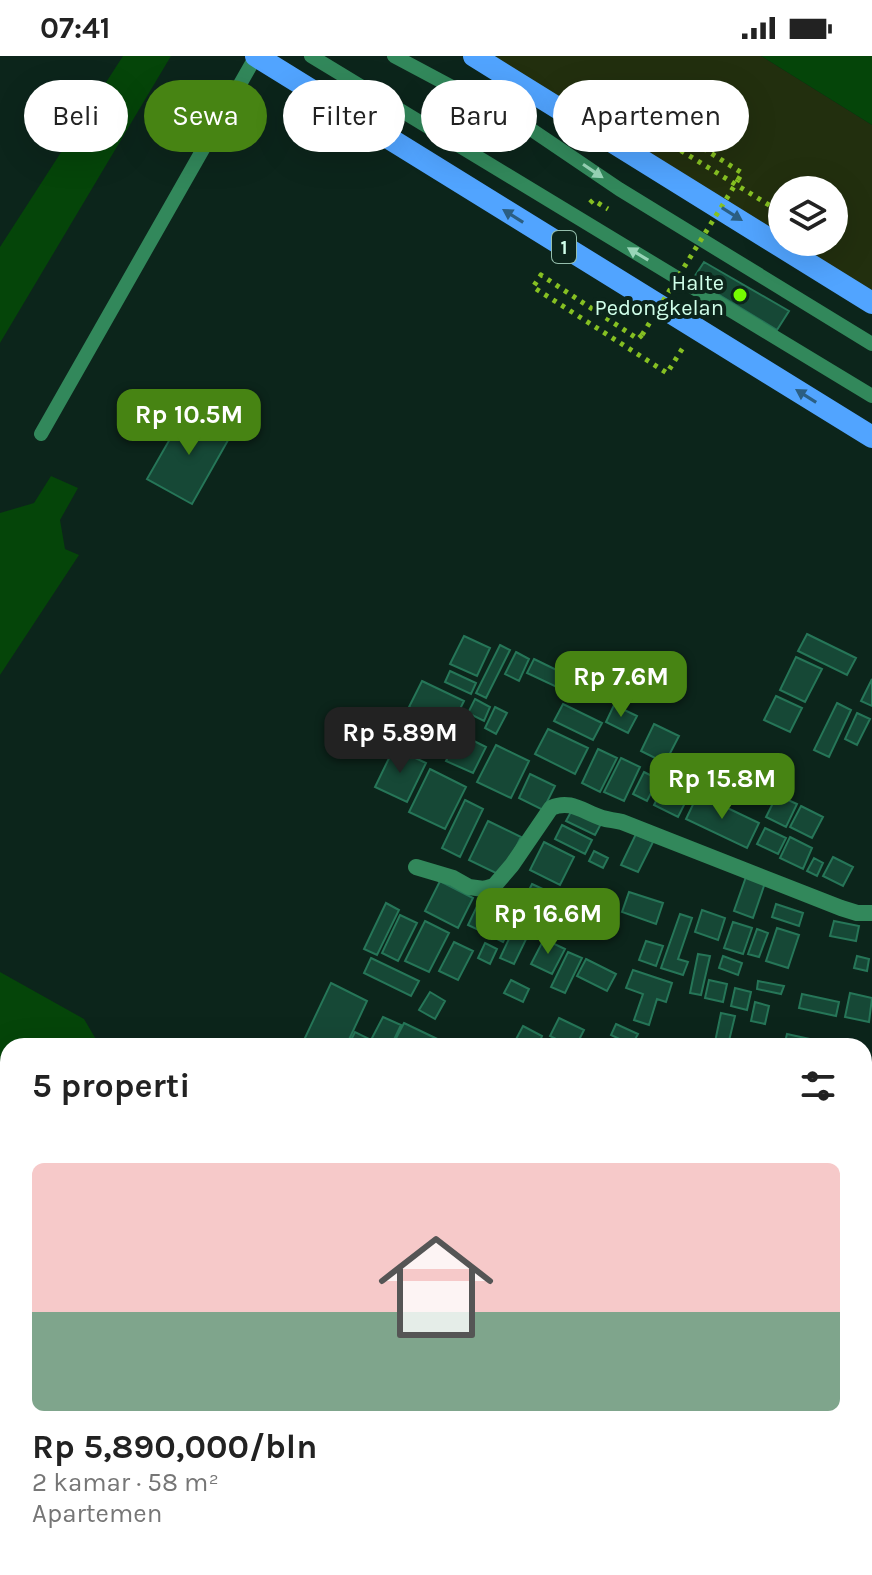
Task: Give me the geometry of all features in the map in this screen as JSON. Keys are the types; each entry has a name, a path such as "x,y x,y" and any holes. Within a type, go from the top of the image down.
{"highway":[{"name":"1","path":"256,56 872,437"},
{"path":"474,56 872,303"}],"street":[{"path":"416,867 453,878 469,887 484,889 494,886 551,808 569,804 841,908 872,913"}],"lane":[{"path":"41,434 256,56"},
{"path":"311,56 872,396"},
{"path":"394,56 529,128 619,189 872,344"}],"path":[{"path":"695,328 667,373 533,287 541,275 638,339 642,335 738,180 742,173 640,108 633,121 777,210 762,233"}],"shaded area":[{"path":"123,56 171,56 157,80 144,80 144,101 128,128 128,80 108,80"},
{"path":"474,56 761,56 872,125 872,301 799,256 848,256 848,176 768,176 768,237 630,152 749,152 749,80 553,80 553,105 537,95 537,80 513,80"},
{"path":"761,56 872,56 872,125"},
{"path":"61,152 114,152 0,343 0,247"},
{"path":"51,476 78,488 60,520 65,549 79,555 0,675 0,513 34,503"},
{"path":"0,972 84,1019 95,1038 0,1038"}],"building":[{"name":"Halte Pedongkelan","path":"704,262 789,311 777,330 693,279"},
{"path":"186,411 231,435 192,504 147,479"},
{"path":"807,634 856,658 847,675 798,651"},
{"path":"464,636 490,648 477,676 450,664"},
{"path":"500,645 510,650 486,698 476,693"},
{"path":"516,652 529,659 519,681 505,674"},
{"path":"796,657 822,669 805,702 780,690"},
{"path":"534,659 567,675 561,689 527,673"},
{"path":"450,671 476,683 471,694 445,682"},
{"path":"872,679 872,706 861,701"},
{"path":"422,681 464,701 451,727 409,707"},
{"path":"776,696 802,708 790,732 764,720"},
{"path":"475,699 490,707 484,721 468,713"},
{"path":"837,703 851,710 829,757 814,750"},
{"path":"563,704 602,723 593,740 554,721"},
{"path":"614,705 637,716 628,733 606,722"},
{"path":"495,707 507,713 496,734 485,728"},
{"path":"857,713 870,719 857,745 845,739"},
{"path":"410,715 448,734 439,753 400,735"},
{"path":"654,724 679,736 665,763 641,751"},
{"path":"548,729 588,748 575,774 535,754"},
{"path":"460,734 486,747 473,773 446,761"},
{"path":"496,745 529,761 511,798 477,782"},
{"path":"394,748 426,763 407,802 375,787"},
{"path":"598,749 617,758 600,792 582,783"},
{"path":"621,758 640,767 624,801 604,792"},
{"path":"722,758 744,769 732,792 711,782"},
{"path":"430,769 466,787 445,829 409,812"},
{"path":"644,772 658,779 647,801 633,794"},
{"path":"749,773 776,785 767,804 740,792"},
{"path":"530,774 555,786 543,810 519,798"},
{"path":"664,785 688,797 678,817 654,805"},
{"path":"698,794 759,823 747,848 686,819"},
{"path":"777,795 797,804 786,827 766,817"},
{"path":"465,800 483,809 460,857 442,848"},
{"path":"801,806 823,817 812,838 790,827"},
{"path":"573,808 602,822 595,835 566,821"},
{"path":"488,821 521,837 502,876 469,860"},
{"path":"562,825 592,840 585,854 555,839"},
{"path":"765,828 786,838 778,854 757,844"},
{"path":"636,834 653,842 638,872 621,865"},
{"path":"790,837 812,848 803,869 780,858"},
{"path":"544,842 574,857 560,885 530,870"},
{"path":"594,851 608,858 603,868 589,861"},
{"path":"833,857 853,867 843,886 823,876"},
{"path":"814,858 823,863 817,876 807,871"},
{"path":"747,874 766,880 753,918 734,911"},
{"path":"440,881 473,898 458,928 425,911"},
{"path":"532,884 562,898 551,920 521,906"},
{"path":"629,892 663,903 656,924 622,912"},
{"path":"480,900 497,908 485,933 468,925"},
{"path":"386,903 399,910 377,955 364,949"},
{"path":"776,904 803,913 799,926 772,917"},
{"path":"504,909 517,915 503,942 491,936"},
{"path":"702,910 725,918 718,940 695,932"},
{"path":"680,914 692,918 678,959 688,962 683,975 661,968"},
{"path":"400,915 417,923 398,961 382,953"},
{"path":"425,921 449,933 429,972 405,961"},
{"path":"834,921 859,926 856,941 830,936"},
{"path":"733,922 752,928 743,954 724,948"},
{"path":"516,924 530,931 514,964 500,958"},
{"path":"777,928 799,935 788,968 766,961"},
{"path":"757,929 768,933 759,957 748,954"},
{"path":"544,939 565,949 552,974 531,964"},
{"path":"646,941 663,946 656,966 639,960"},
{"path":"454,942 473,951 458,980 439,971"},
{"path":"485,943 497,949 490,964 478,958"},
{"path":"568,952 582,958 565,993 551,987"},
{"path":"698,954 710,956 701,995 690,993"},
{"path":"723,956 742,963 738,975 719,968"},
{"path":"857,956 869,959 867,971 854,968"},
{"path":"371,958 419,981 411,996 364,973"},
{"path":"586,959 616,974 607,991 577,976"},
{"path":"633,970 672,983 666,1002 657,999 649,1025 634,1020 643,994 626,988"},
{"path":"511,980 529,989 523,1002 504,993"},
{"path":"709,980 727,984 723,1002 705,998"},
{"path":"758,981 784,986 781,994 757,989"},
{"path":"331,983 367,1001 350,1038 305,1038"},
{"path":"735,988 751,992 747,1010 731,1006"},
{"path":"430,992 445,1001 435,1019 419,1010"},
{"path":"850,993 872,998 869,1022 845,1017"},
{"path":"802,994 839,1002 836,1016 799,1008"},
{"path":"755,1002 769,1006 765,1024 751,1021"},
{"path":"721,1013 735,1016 730,1038 716,1038"},
{"path":"383,1017 401,1025 395,1038 372,1038"},
{"path":"559,1018 584,1030 580,1038 550,1036"},
{"path":"404,1023 435,1038 396,1038"},
{"path":"616,1024 638,1034 636,1038 611,1035"},
{"path":"523,1026 542,1036 541,1038 517,1038"},
{"path":"355,1032 367,1038 352,1038"}],"place":[{"name":"Halte Pedongkelan","path":"740,295"}]}
